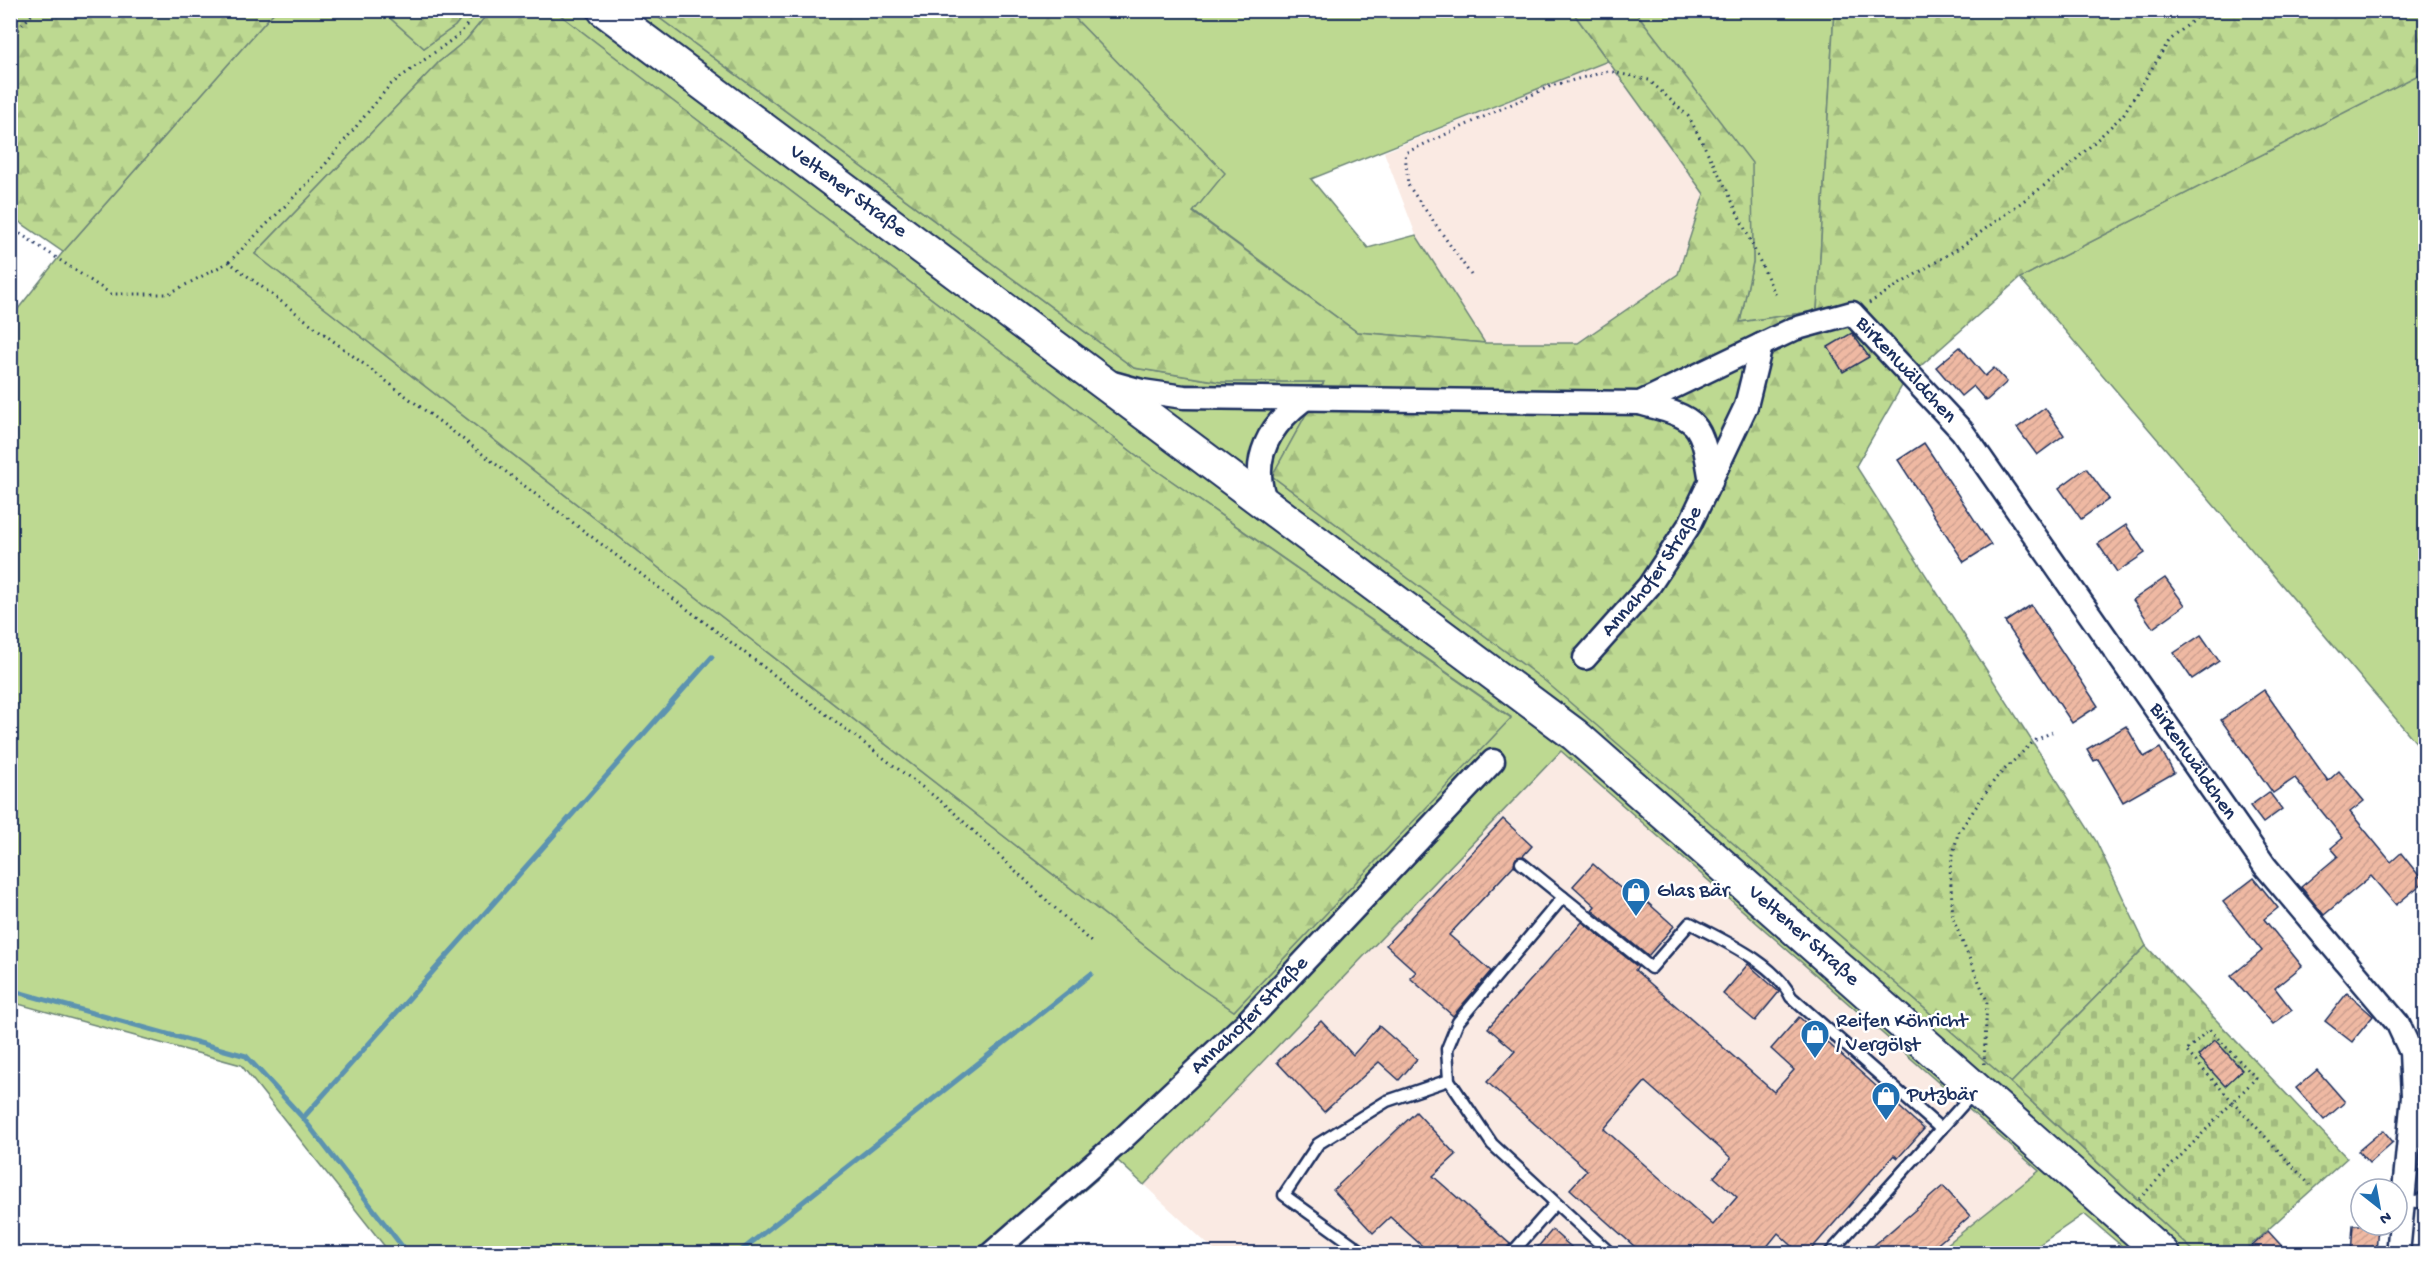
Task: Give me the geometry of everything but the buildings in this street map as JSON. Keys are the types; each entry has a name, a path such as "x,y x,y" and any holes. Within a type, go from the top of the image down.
{"main road":[{"name":"Veltener Straße","path":"604,10 1092,375 1266,502 1575,735 2163,1254"}],"street":[{"path":"1092,375 1132,389 1184,398 1640,403 1794,329 1852,313"},
{"name":"Birkenwäldchen","path":"1852,313 1962,431 2265,866 2418,1050 2405,1177"},
{"name":"Annahofer Straße","path":"1585,658 1649,586 1690,524 1746,406 1761,345"},
{"path":"1266,502 1258,477 1267,442 1282,416 1303,400"},
{"name":"Annahofer Straße","path":"1640,403 1684,415 1704,438 1711,482"},
{"name":"Annahofer Straße","path":"991,1254 1118,1143 1248,1021 1493,761"},
{"name":"Birkenwäldchen","path":"2398,1254 2400,1237"}],"lane":[{"path":"1521,863 1651,968 1690,923 1744,952 1785,986 1791,998 1941,1129"},
{"path":"1563,897 1458,1022 1447,1048 1449,1080 1492,1143 1611,1254"},
{"path":"1366,1254 1284,1196 1318,1144 1387,1101 1449,1080"},
{"path":"1829,1254 1977,1088"},
{"path":"2409,1201 2418,1202 2426,1196"},
{"path":"1511,1254 1555,1204"}],"path":[{"path":"10,38 36,10"},
{"path":"10,227 111,294 168,294 229,262 318,172 390,85 461,33 477,10"},
{"path":"1852,313 1962,246 2064,171 2123,115 2169,41 2205,10"},
{"path":"1471,275 1408,186 1405,153 1551,86 1608,70 1649,80 1689,117 1724,183 1777,298"},
{"path":"229,262 947,806 1093,944"},
{"path":"1977,1088 1985,1062 1987,1001 1953,919 1950,868 1958,834 1996,778 2034,741 2052,732"},
{"path":"2122,1217 2233,1102 2256,1078 2209,1029 2186,1051 2233,1102 2310,1185"}],"shaded area":[{"path":"1608,61 1704,194 1678,274 1578,343 1485,343 1416,235 1384,152"},
{"path":"1561,751 2039,1172 1936,1254 1217,1253 1144,1185"}],"green space":[{"path":"10,11 275,11 63,252 11,216"},
{"path":"275,11 382,11 424,48 455,26 467,11 490,11 466,40 439,62 255,254 1194,984 1234,1011 1511,717 1153,468 555,11 650,11 1134,368 1221,382 1324,382 1272,476 1546,681 2011,1083 2196,1253 2130,1253 2084,1214 2027,1253 1936,1253 2039,1171 1561,751 1144,1185 1118,1161 1012,1253 390,1253 241,1065 11,1002 10,319 63,252"},
{"path":"382,11 467,11 455,26 424,48"},
{"path":"490,11 555,11 1153,468 1511,718 1234,1011 1194,984 255,254 439,62 466,40"},
{"path":"650,11 1068,11 1225,173 1193,212 1357,332 1485,343 1578,343 1678,274 1704,194 1572,11 1635,11 1752,163 1753,262 1740,322 1817,311 1834,11 2425,11 2426,71 2020,278 1906,379 1856,466 2096,841 2146,946 2011,1083 1545,681 1272,476 1324,382 1221,382 1134,368"},
{"path":"1068,11 1572,11 1608,61 1311,179 1368,248 1416,235 1485,343 1357,332 1193,211 1224,173"},
{"path":"1635,11 1834,11 1817,311 1740,322 1753,262 1751,163"},
{"path":"2425,71 2425,753 2020,278"},
{"path":"2146,946 2347,1158 2242,1253 2196,1253 2011,1083"}],"waterway":[{"path":"303,1118 712,657"},
{"path":"737,1254 1091,974"},
{"path":"10,990 246,1056 303,1118 408,1254"}],"place":[{"name":"Glas Bär","path":"1636,918"},
{"name":"Reifen Köhricht / Vergölst","path":"1815,1060"},
{"name":"Putzbär","path":"1886,1122"}]}
